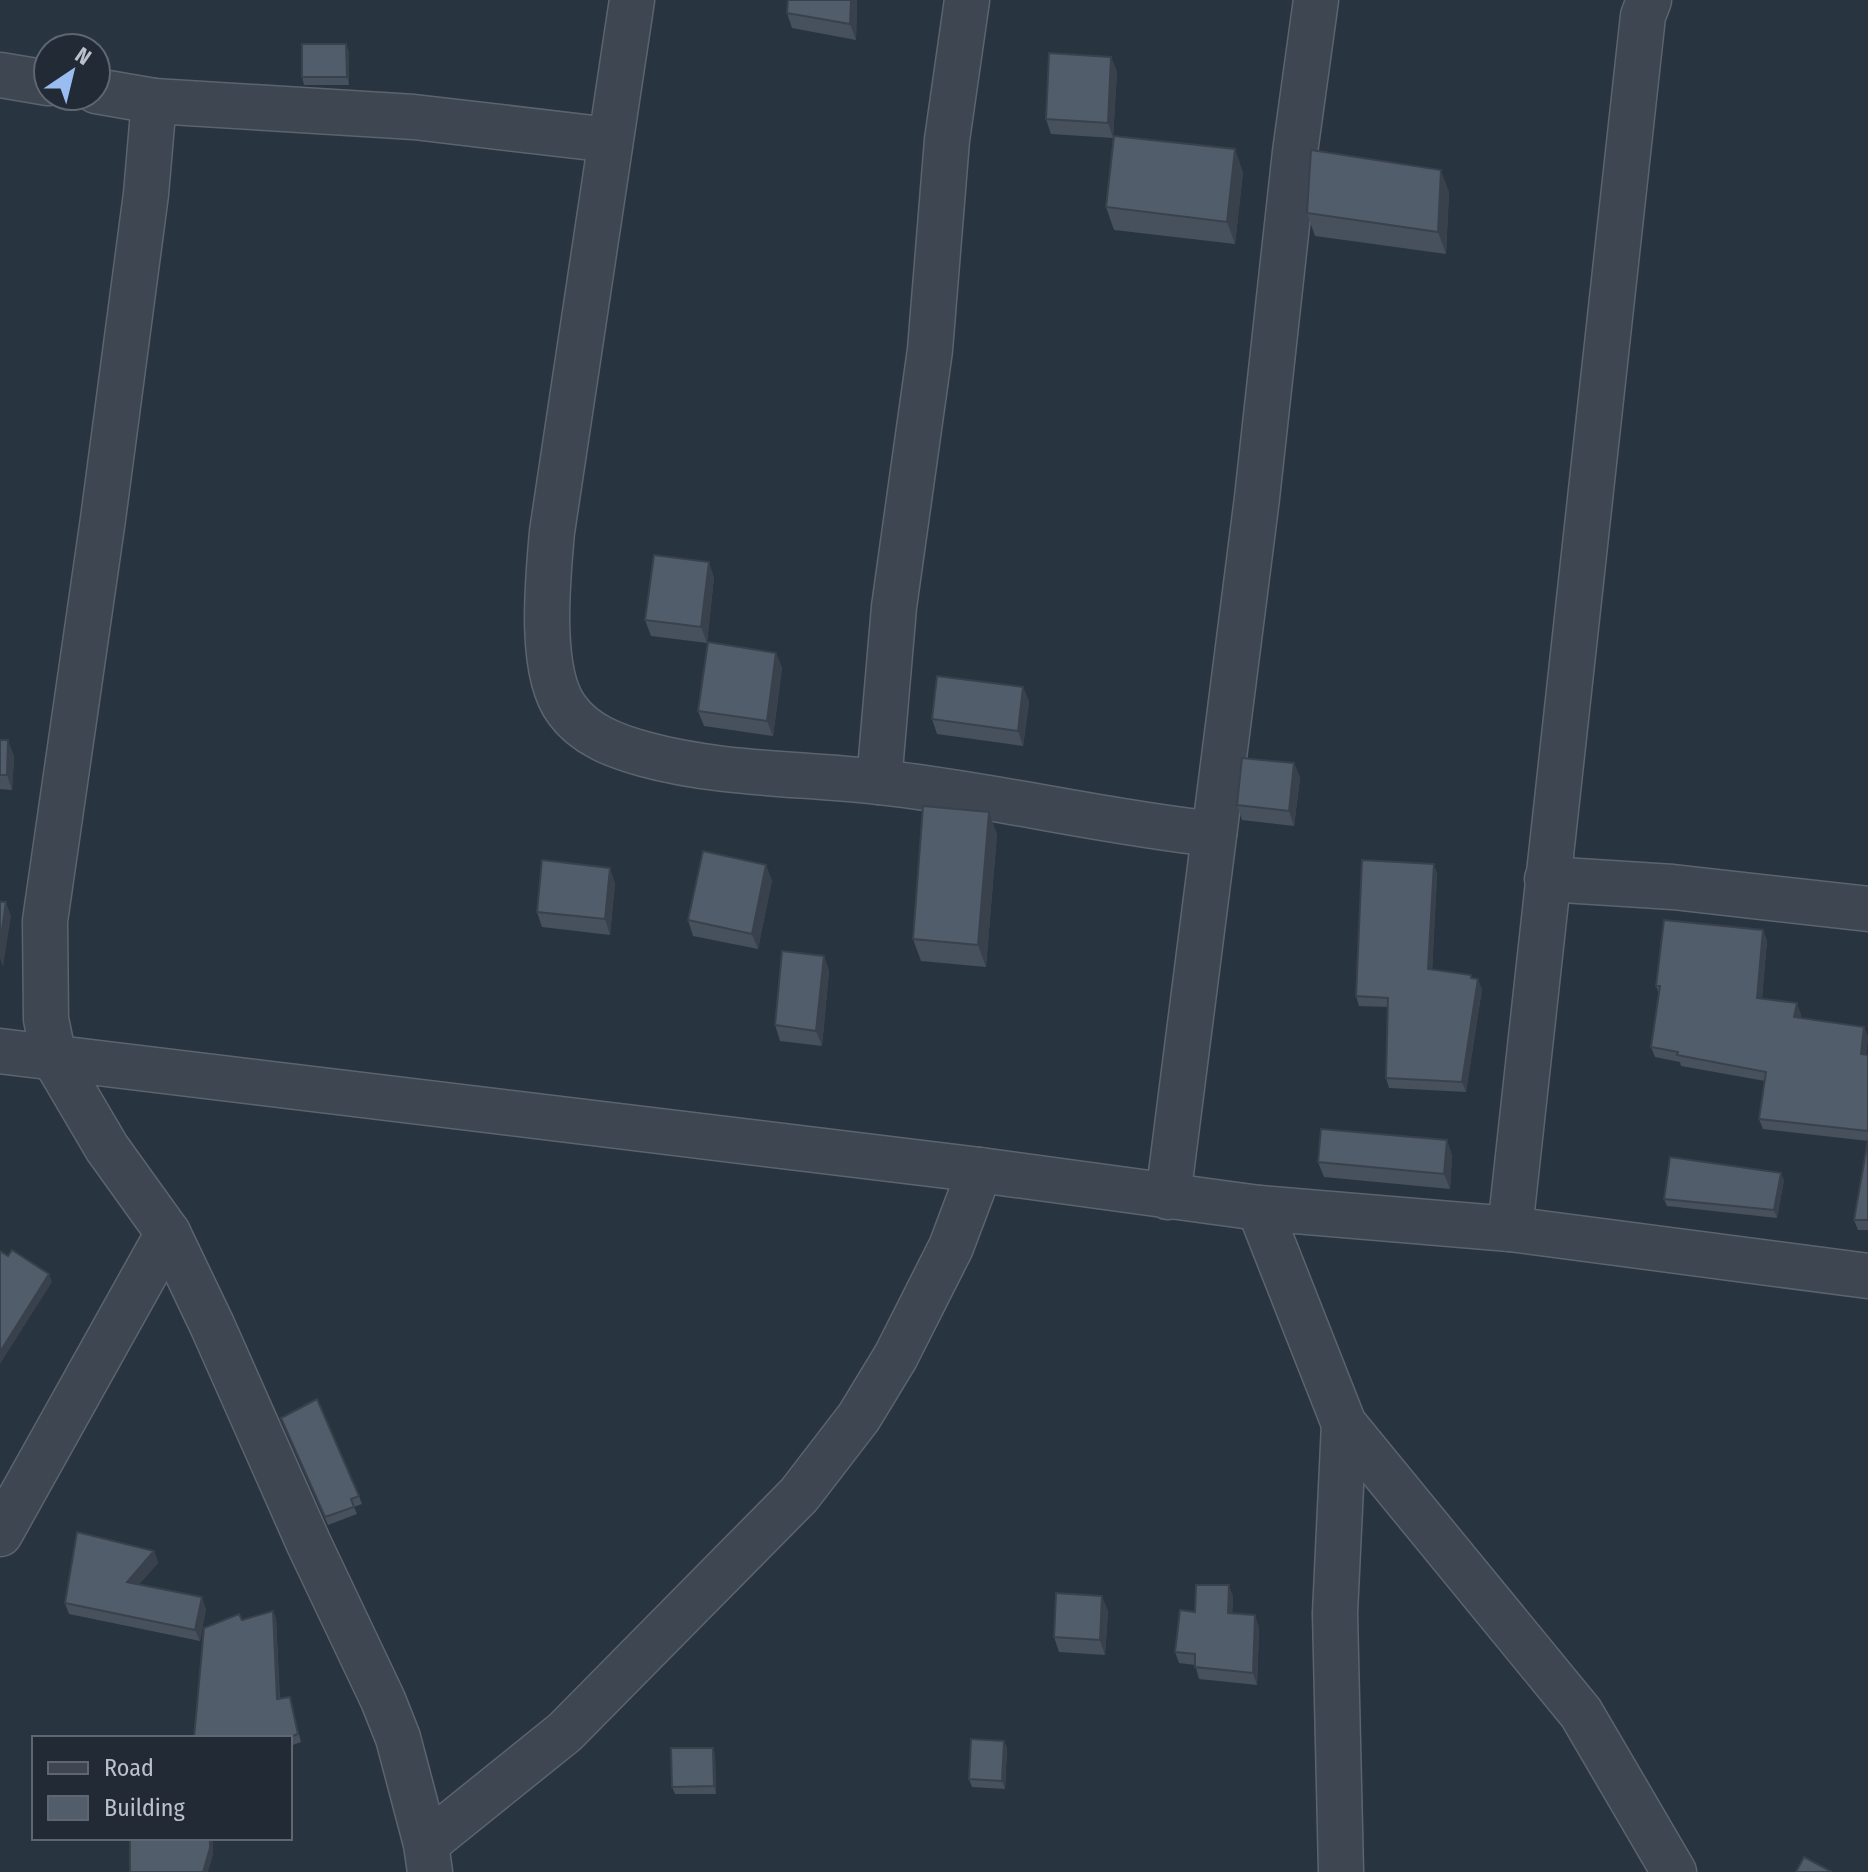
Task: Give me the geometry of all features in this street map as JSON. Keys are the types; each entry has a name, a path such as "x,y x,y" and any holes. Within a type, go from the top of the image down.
{"street":[{"path":"632,0 552,532 546,598 551,672 565,709 594,736 643,754 712,768 879,782 1131,824 1214,834"},
{"path":"879,782 894,607 930,350 947,140 967,0"},
{"path":"1168,1197 1316,0"},
{"path":"1510,1229 1643,16 1649,0"},
{"path":"0,75 32,80"},
{"path":"112,94 154,101 414,117 610,140"},
{"path":"154,101 146,194 103,519 45,921 46,1019 54,1058 107,1148 168,1233 383,1700 398,1738 428,1858 565,1732 799,1495 859,1417 896,1356 951,1247 980,1170"},
{"path":"1547,879 1673,887 1868,909"},
{"path":"0,1051 980,1170 1259,1208 1510,1229 1868,1276"},
{"path":"1259,1208 1344,1424 1581,1713 1674,1872"},
{"path":"0,1534 168,1233"},
{"path":"1341,1872 1335,1613 1344,1424"}],"building":[{"path":"788,0 851,0 850,24 787,13"},
{"path":"302,44 346,44 347,77 302,77"},
{"path":"1049,53 1111,57 1108,123 1046,119"},
{"path":"1114,136 1235,149 1227,222 1106,207"},
{"path":"1311,150 1441,170 1438,232 1307,213"},
{"path":"654,555 709,562 701,627 645,620"},
{"path":"708,642 776,653 767,721 698,711"},
{"path":"937,676 1023,687 1018,731 932,719"},
{"path":"0,740 8,740 7,775 0,775"},
{"path":"1242,758 1294,763 1289,811 1237,805"},
{"path":"923,806 989,812 978,945 913,939"},
{"path":"703,851 766,865 752,934 688,920"},
{"path":"542,860 610,868 605,919 537,912"},
{"path":"1362,860 1434,864 1428,969 1471,975 1471,978 1478,979 1462,1082 1386,1078 1388,998 1356,996"},
{"path":"0,902 6,902 0,943"},
{"path":"1664,920 1763,930 1757,998 1797,1003 1794,1017 1864,1027 1861,1054 1868,1055 1868,1131 1759,1119 1766,1072 1651,1047 1660,986 1656,986"},
{"path":"782,951 824,956 816,1031 775,1025"},
{"path":"1321,1129 1447,1140 1444,1174 1318,1162"},
{"path":"1868,1140 1868,1220 1854,1220"},
{"path":"1670,1157 1781,1173 1774,1210 1664,1199"},
{"path":"12,1250 49,1274 0,1352 0,1251 8,1256"},
{"path":"317,1399 359,1496 351,1499 354,1507 325,1517 281,1418"},
{"path":"77,1532 154,1551 127,1582 202,1597 195,1630 65,1603"},
{"path":"1196,1585 1229,1585 1228,1613 1255,1615 1253,1673 1195,1667 1195,1654 1175,1652 1180,1610 1195,1612"},
{"path":"1056,1593 1102,1596 1100,1640 1054,1637"},
{"path":"273,1611 277,1699 290,1697 298,1734 194,1736 204,1628 239,1614 242,1620"},
{"path":"971,1739 1004,1741 1002,1781 969,1779"},
{"path":"671,1748 713,1748 714,1786 672,1787"},
{"path":"130,1840 210,1840 203,1872 130,1872"},
{"path":"1804,1857 1832,1872 1796,1872"}]}
